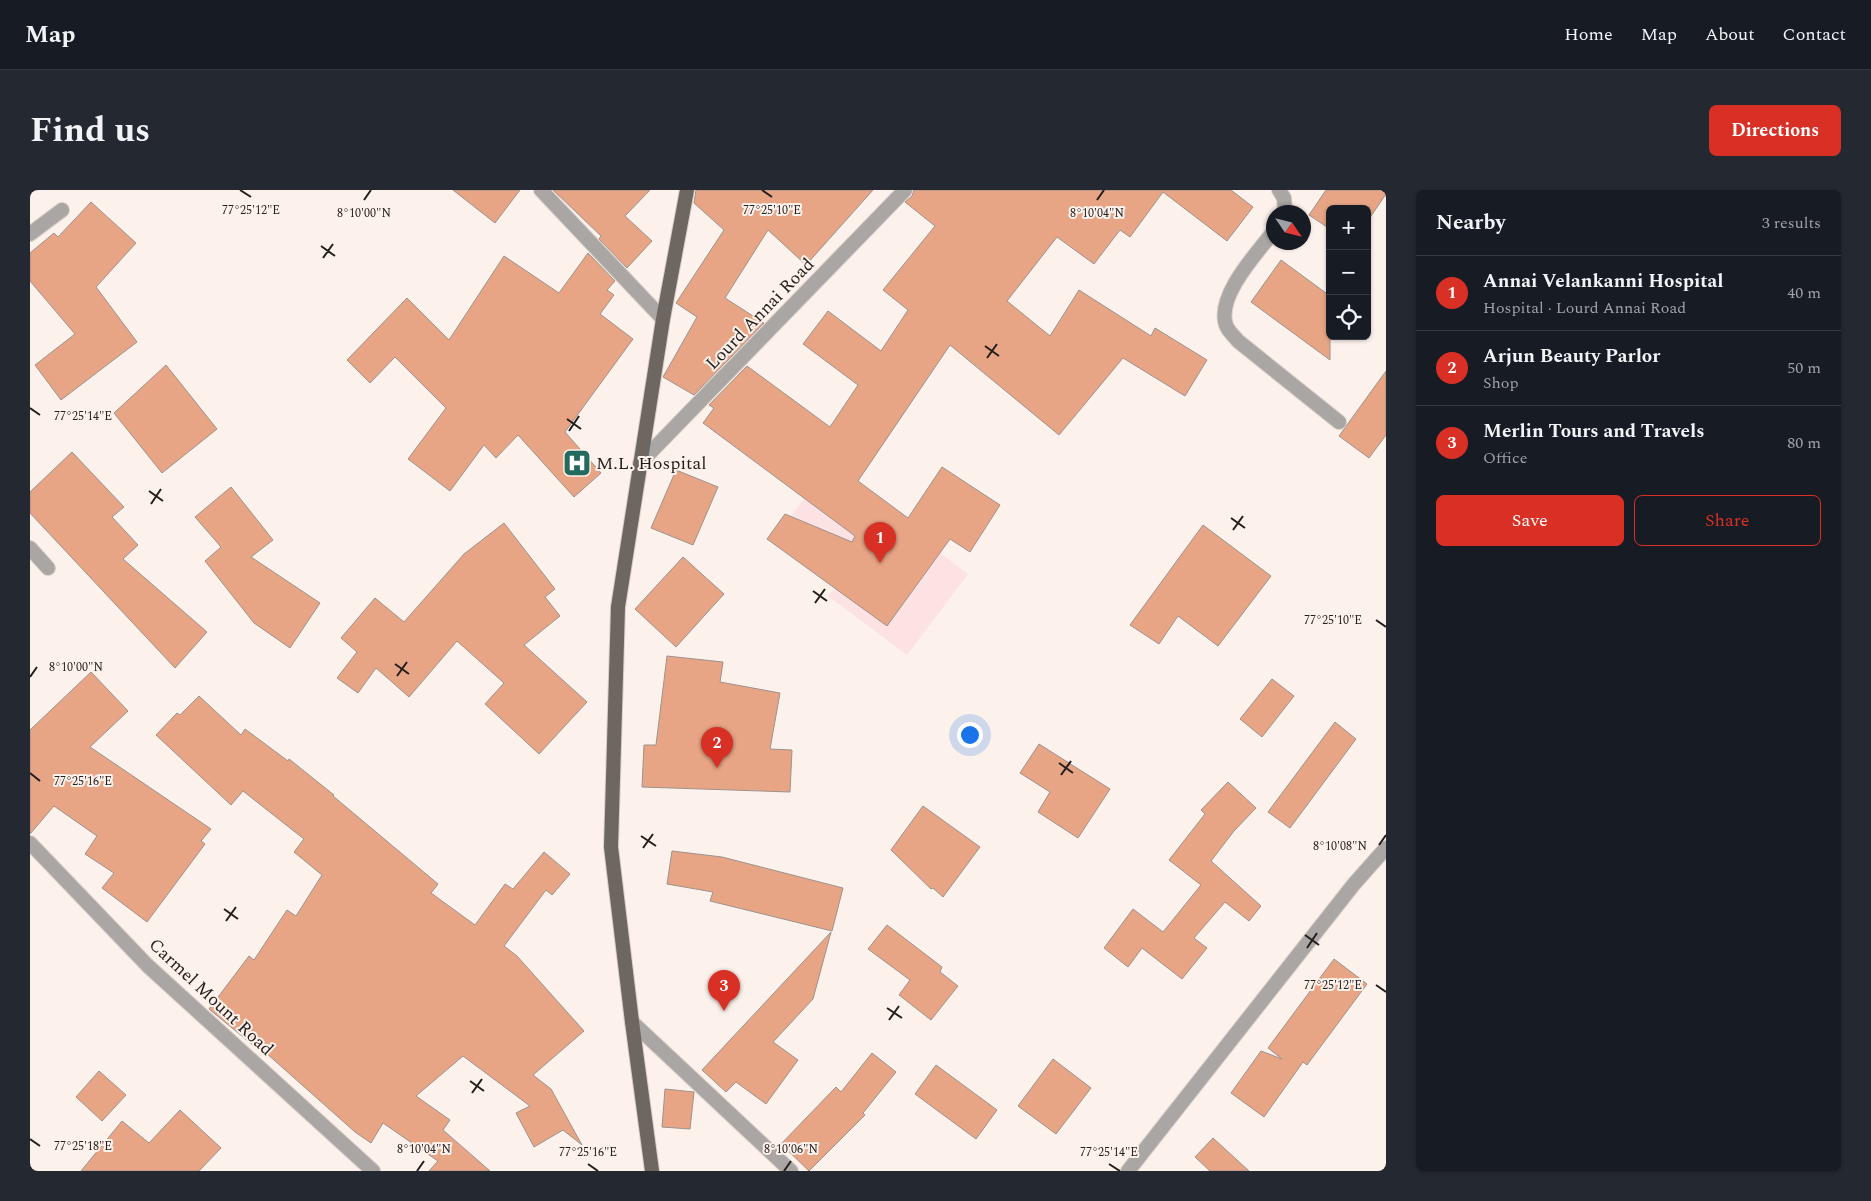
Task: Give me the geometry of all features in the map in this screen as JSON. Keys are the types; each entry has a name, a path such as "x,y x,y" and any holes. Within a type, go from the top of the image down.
{"main road":[{"path":"652,1171 611,847 618,607 663,319 687,190"}],"street":[{"path":"541,190 663,319"},
{"name":"Lourd Annai Road","path":"640,463 905,190"},
{"path":"1279,190 1284,198 1284,205"},
{"path":"30,234 62,210"},
{"path":"1266,242 1229,292 1224,309 1226,326 1238,341 1339,422"},
{"path":"30,548 48,568"},
{"name":"Carmel Mount Road","path":"30,843 148,966 373,1171"},
{"path":"1128,1171 1354,884 1386,848"},
{"path":"632,1022 792,1171"}],"shaded area":[{"path":"854,488 968,574 907,655 828,596 836,586 788,520 811,489"}],"building":[{"path":"453,190 520,190 495,223"},
{"path":"553,190 650,190 625,216 652,241 627,268 599,239 601,236"},
{"path":"696,190 873,190 806,265 768,230 725,298 764,323 694,395 663,377 697,317 676,303 724,230 694,203"},
{"path":"914,190 1231,190 1253,207 1227,241 1163,192 1130,237 1120,230 1094,264 1057,237 1007,301 1050,336 1079,290 1151,336 1155,328 1207,360 1185,396 1123,358 1059,435 950,345 858,481 908,518 942,467 1000,505 970,552 950,539 887,626 767,539 785,514 852,542 855,536 703,423 714,408 709,405 747,366 830,427 858,385 803,344 828,311 881,351 908,310 883,290 935,226 905,202 912,196"},
{"path":"1326,190 1386,190 1386,194 1371,216 1371,205 1326,205 1326,226 1311,216 1311,212"},
{"path":"91,202 136,243 96,287 137,342 61,400 35,365 75,334 30,281 30,253 54,233 58,237"},
{"path":"588,253 615,281 607,290 614,295 600,314 633,339 565,432 601,473 574,497 518,435 496,458 484,445 450,491 408,459 446,408 395,357 370,383 347,360 407,298 449,340 504,256 559,293"},
{"path":"1281,260 1326,293 1326,340 1330,340 1330,360 1251,302"},
{"path":"166,365 217,429 162,473 114,413"},
{"path":"1386,371 1386,435 1369,458 1339,436"},
{"path":"72,452 124,507 112,517 138,545 123,559 207,632 175,668 30,513 30,492"},
{"path":"676,470 718,487 693,545 651,528"},
{"path":"231,487 273,540 251,557 320,603 290,648 254,623 205,561 221,547 195,517"},
{"path":"504,523 555,589 545,597 560,616 524,645 587,702 539,754 485,704 504,683 457,641 409,697 376,668 358,693 337,678 357,652 341,638 375,598 404,622 464,554"},
{"path":"1203,525 1271,576 1218,646 1178,616 1159,644 1130,625"},
{"path":"683,557 724,594 676,647 635,609"},
{"path":"667,656 723,662 720,682 780,693 770,749 792,750 790,792 642,787 644,745 656,745"},
{"path":"91,672 128,711 90,747 211,829 201,841 205,844 147,922 102,888 114,873 85,854 97,836 54,806 30,834 30,730"},
{"path":"1272,679 1294,696 1262,737 1240,719"},
{"path":"199,696 241,735 245,729 288,761 289,759 334,795 438,884 431,893 475,925 505,884 513,889 544,852 570,874 552,895 546,890 504,946 517,956 584,1031 533,1075 551,1089 582,1145 563,1130 534,1147 516,1113 530,1106 463,1056 416,1096 450,1120 443,1130 490,1171 429,1171 438,1161 383,1123 371,1143 355,1132 256,1044 254,1046 209,1009 249,956 254,960 287,910 296,916 322,875 294,852 304,839 243,791 231,805 156,735 177,713 180,715"},
{"path":"1335,722 1356,739 1290,828 1268,812"},
{"path":"1039,744 1110,789 1078,838 1038,812 1050,792 1020,773"},
{"path":"1228,782 1256,808 1234,831 1211,861 1261,906 1249,921 1225,902 1194,938 1207,948 1182,979 1142,948 1128,967 1104,948 1133,909 1163,932 1201,885 1169,860 1205,814 1201,810"},
{"path":"923,806 980,847 943,897 933,888 931,889 891,850"},
{"path":"672,851 722,857 843,888 832,931 710,901 713,892 667,884"},
{"path":"887,925 942,967 940,972 958,986 931,1020 899,995 910,980 868,949"},
{"path":"831,932 813,999 773,1042 798,1060 766,1104 736,1082 726,1092 702,1070"},
{"path":"1334,959 1367,984 1307,1065 1303,1062 1264,1117 1231,1093 1261,1051 1282,1059 1268,1048"},
{"path":"872,1053 896,1072 863,1113 865,1115 809,1171 781,1144 836,1087 841,1092"},
{"path":"1053,1059 1091,1088 1056,1134 1018,1106"},
{"path":"936,1065 997,1110 976,1139 915,1094"},
{"path":"99,1071 126,1095 102,1121 76,1097"},
{"path":"665,1089 694,1092 690,1129 662,1127"},
{"path":"180,1110 221,1148 199,1171 81,1171 122,1121 149,1143"},
{"path":"1213,1138 1249,1171 1210,1171 1195,1157"}],"place":[{"name":"M.L. Hospital","path":"577,463"},
{"name":"Annai Velankanni Hospital","path":"880,563"},
{"name":"Arjun Beauty Parlor","path":"717,768"},
{"name":"Merlin Tours and Travels","path":"724,1011"}]}
